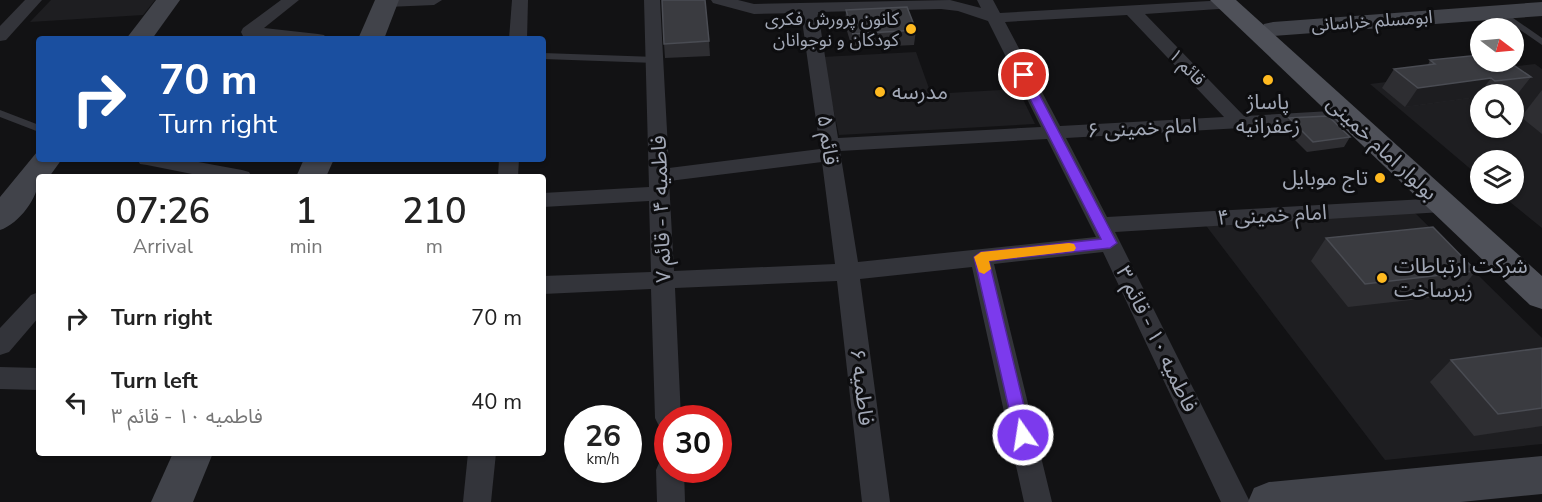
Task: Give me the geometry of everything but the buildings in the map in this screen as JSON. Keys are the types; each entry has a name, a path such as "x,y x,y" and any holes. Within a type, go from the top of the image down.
{"main road":[{"name":"بولوار امام خمینی","path":"1230,2 1274,29 1542,269"},
{"name":"بولوار امام خمینی","path":"1230,2 1348,116 1542,296"}],"street":[{"path":"0,36 34,0"},
{"path":"141,36 168,0"},
{"path":"288,36 249,32 291,0"},
{"path":"372,36 387,1 434,0"},
{"path":"518,36 520,0"},
{"name":"فاطمیه ۴ - قائم ۷","path":"652,0 668,405"},
{"path":"719,0 753,5 906,2 1070,15 1140,7 1230,2"},
{"path":"1060,0 1070,15"},
{"name":"قائم ۵","path":"822,5 830,150 848,272"},
{"name":"قائم ۱","path":"1140,7 1240,123"},
{"name":"فاطمیه ۱۰ - قائم ۳","path":"989,9 1105,234 1236,502"},
{"name":"ابومسلم خراسانی","path":"1274,29 1542,9"},
{"name":"امام خمینی ۶","path":"546,200 659,185 830,150 1053,133 1348,116"},
{"path":"0,219 45,162"},
{"path":"156,164 222,174"},
{"name":"امام خمینی ۴","path":"546,285 848,272 981,257 1105,234 1443,205"},
{"path":"981,257 1038,502"},
{"name":"فاطمیه ۶","path":"848,272 876,502"},
{"path":"0,345 36,304"},
{"path":"0,378 36,379"},
{"path":"172,502 192,456"},
{"path":"477,502 482,456"},
{"path":"1269,502 1494,491 1542,475"},
{"path":"670,483 671,502"}],"lane":[{"path":"1500,12 1542,42"},
{"path":"546,56 656,60"},
{"path":"0,113 36,128"}],"shaded area":[{"path":"51,0 155,0 143,15 30,22"},
{"name":"مدرسه","path":"916,52 931,94 1018,89 1035,124 839,135 822,57"},
{"path":"1535,64 1542,69 1542,228 1512,204 1524,204 1524,150 1470,150 1470,169 1370,84 1470,72 1524,72 1524,65"},
{"path":"1412,210 1542,338 1542,444 1385,460 1204,223"}],"slow traffic":[{"path":"984,269 981,257 1069,248"}],"place":[{"name":"کانون پرورش فکری کودکان و نوجوانان","path":"911,29"},
{"name":"پاساژ زعفرانیه","path":"1268,80"},
{"name":"مدرسه","path":"880,92"},
{"name":"تاج موبایل","path":"1380,178"},
{"name":"شرکت ارتباطات زیرساخت","path":"1382,278"}],"route":[{"path":"1023,435 981,257 1110,243 1024,75"}]}
